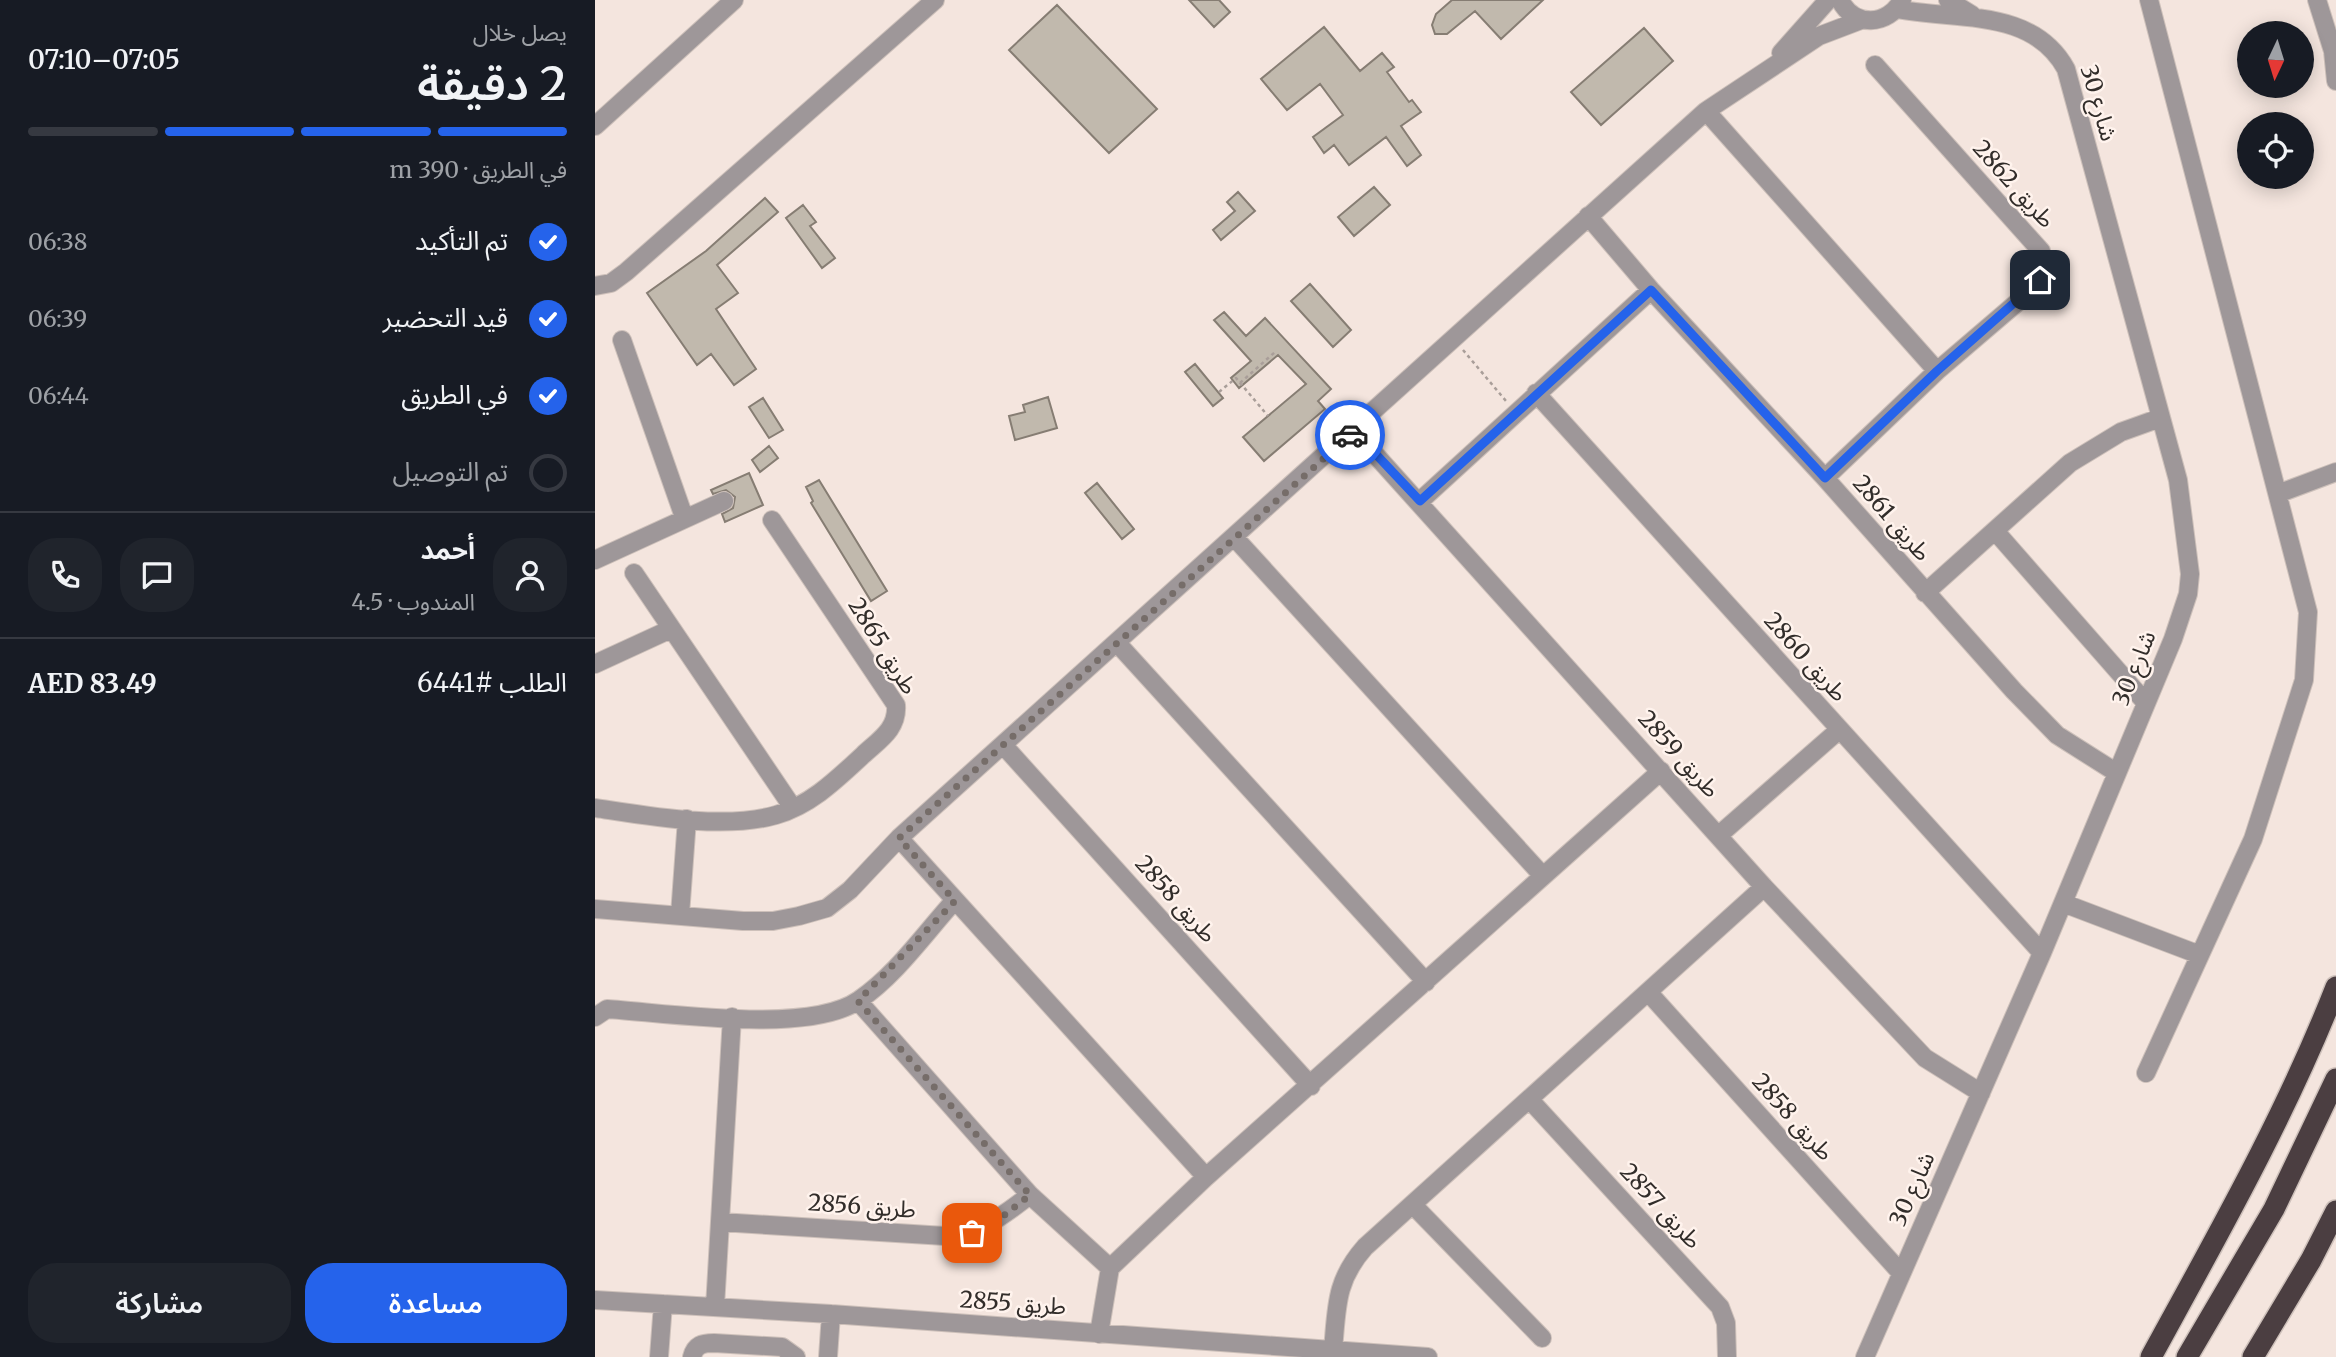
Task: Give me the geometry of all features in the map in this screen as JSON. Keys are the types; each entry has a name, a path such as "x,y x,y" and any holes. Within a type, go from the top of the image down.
{"highway":[{"path":"2151,1357 2255,1163 2336,987"},
{"path":"2187,1357 2274,1209 2336,1079"},
{"path":"2253,1357 2311,1260 2336,1211"}],"street":[{"path":"595,126 734,0"},
{"path":"595,909 773,921 827,908 850,890 899,838 1354,431 1588,216 1706,111 1769,66 1828,0"},
{"path":"1840,0 1849,13 1861,20"},
{"name":"شارع 30","path":"1948,0 1975,17"},
{"path":"2146,1073 2253,839 2304,680 2308,611 2280,493 2150,0"},
{"path":"2317,0 2333,51 2336,81"},
{"path":"595,286 611,283 626,272 929,2"},
{"name":"شارع 30","path":"1769,66 1819,36 1861,20 1887,18 1900,5 1975,17 2029,31 2047,43 2066,69 2178,480 2190,574 2188,594 2173,639 2042,953 1865,1357"},
{"name":"طريق 2862","path":"1825,478 1937,371 2034,288 2044,270 2041,251 1875,65"},
{"path":"1706,111 1937,371"},
{"name":"طريق 2861","path":"1588,216 1651,290 2057,735 2117,773"},
{"path":"1420,501 1535,393 1651,290"},
{"path":"622,341 684,517"},
{"name":"طريق 2860","path":"1535,393 2042,953"},
{"path":"1925,593 2070,463 2121,432 2160,418"},
{"name":"طريق 2859","path":"1354,431 1420,501 1764,887 1925,1058 1981,1093"},
{"path":"2280,493 2336,472"},
{"path":"595,560 724,501"},
{"name":"طريق 2865","path":"595,808 687,819 742,821 777,815 793,808 841,777 892,729 897,717 896,705 772,520"},
{"path":"1996,532 2146,703"},
{"path":"1234,537 1542,875"},
{"path":"633,573 793,808"},
{"path":"595,664 671,629"},
{"path":"1118,644 1426,982"},
{"path":"1719,835 1839,730"},
{"name":"طريق 2858","path":"1004,746 1311,1086"},
{"path":"1099,1334 1110,1268 1206,1177 1661,771"},
{"path":"680,915 687,819"},
{"path":"899,838 1206,1177"},
{"path":"1333,1350 1341,1282 1351,1263 1764,887"},
{"path":"595,1017 607,1009 794,1020 828,1013 858,1001 955,901"},
{"path":"2063,903 2200,955"},
{"name":"طريق 2858","path":"1649,993 1901,1273"},
{"path":"858,1001 1030,1195 1110,1268"},
{"path":"715,1307 732,1017"},
{"name":"طريق 2857","path":"1530,1100 1720,1307 1726,1323 1727,1357"},
{"name":"طريق 2856","path":"720,1222 946,1236 972,1233 993,1224 1030,1195"},
{"path":"1413,1205 1542,1339"},
{"name":"طريق 2855","path":"595,1300 1099,1334 1172,1349 1270,1352 1333,1350 1428,1357"},
{"path":"659,1357 663,1304"},
{"path":"828,1357 831,1314"},
{"path":"692,1357 693,1350 702,1343 782,1348 796,1357"}],"path":[{"path":"1454,339 1515,412"},
{"path":"1240,383 1275,352"},
{"path":"1219,392 1236,378 1268,416"}],"building":[{"path":"1189,0 1219,0 1230,12 1214,27"},
{"path":"1452,0 1543,0 1501,39 1475,11 1447,34 1435,34 1432,25 1436,14"},
{"path":"1057,5 1157,109 1109,153 1009,50"},
{"path":"1324,27 1360,71 1382,53 1394,67 1387,72 1409,102 1412,100 1421,112 1401,126 1421,155 1407,166 1386,137 1349,165 1334,145 1324,153 1313,137 1343,115 1320,84 1287,110 1261,79"},
{"path":"1644,28 1673,61 1601,125 1571,92"},
{"path":"1374,187 1390,205 1354,236 1338,217"},
{"path":"1238,192 1255,211 1221,240 1213,230 1235,211 1227,202"},
{"path":"765,198 778,212 717,265 738,293 716,309 756,369 734,385 711,354 697,365 647,293 706,251"},
{"path":"803,205 816,222 810,226 835,258 822,268 786,218"},
{"path":"1310,284 1351,330 1333,347 1291,301"},
{"path":"1224,312 1246,336 1265,318 1331,389 1318,401 1325,409 1264,461 1243,437 1306,384 1278,355 1239,388 1231,378 1251,361 1214,320"},
{"path":"1195,364 1223,398 1213,406 1185,372"},
{"path":"1048,397 1057,428 1015,440 1009,416 1025,412 1023,405"},
{"path":"763,398 783,430 769,438 749,407"},
{"path":"769,446 778,458 760,472 752,460"},
{"path":"749,473 763,505 725,522 722,514 733,508 735,497 726,490 713,494 711,490"},
{"path":"819,480 887,591 871,601 811,503 813,501 806,487"},
{"path":"1097,483 1134,529 1122,539 1085,493"}],"way so far":[{"path":"972,1233 993,1224 1030,1195 858,1001 955,901 899,838 1350,435"}],"route":[{"path":"1350,435 1354,431 1420,501 1535,393 1651,290 1825,478 1937,371 2040,280"}]}
